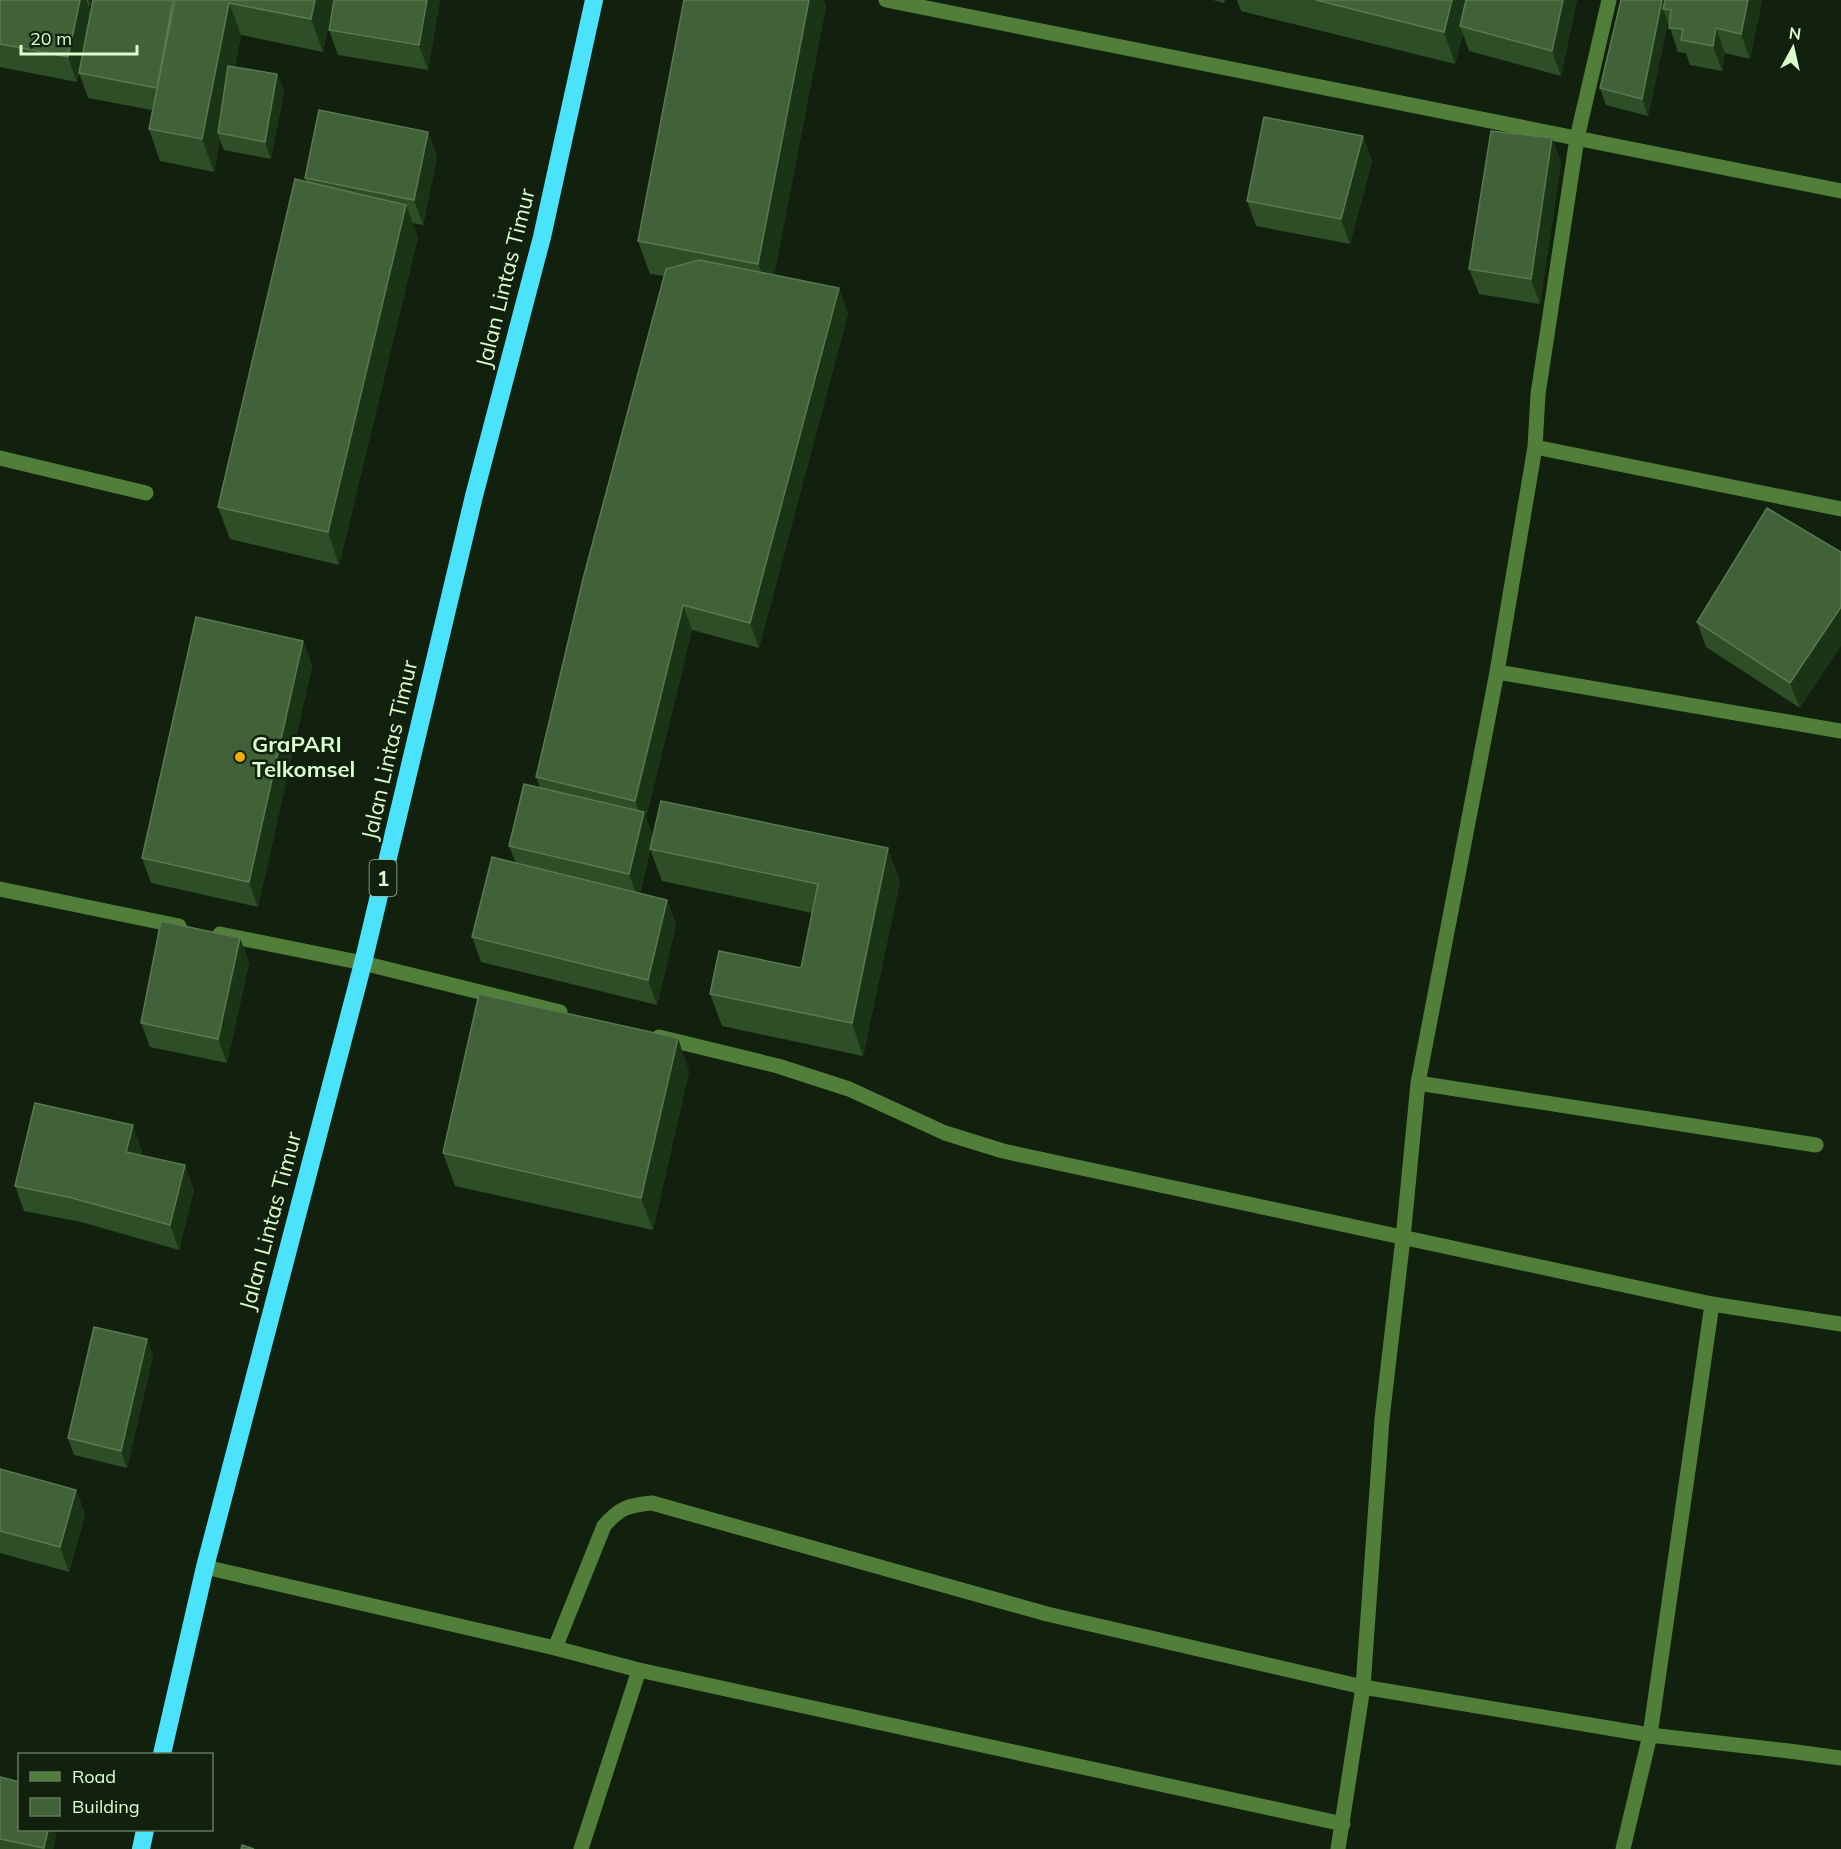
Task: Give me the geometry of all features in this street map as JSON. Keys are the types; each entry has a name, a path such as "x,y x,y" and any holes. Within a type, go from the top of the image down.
{"highway":[{"name":"Jalan Lintas Timur","path":"162,1753 205,1567 363,963 474,496 542,237 594,0"},
{"path":"141,1849 145,1831"}],"street":[{"path":"886,0 1841,191"},
{"path":"1338,1849 1363,1687 1382,1419 1418,1083 1497,672 1535,447 1538,394 1577,138 1609,0"},
{"path":"1535,447 1841,509"},
{"path":"0,458 146,493"},
{"path":"1497,672 1841,731"},
{"path":"0,889 363,963 570,1015"},
{"path":"640,1032 778,1066 849,1089 945,1133 1003,1151 1712,1304 1841,1324"},
{"path":"1418,1083 1816,1145"},
{"path":"1623,1849 1650,1736 1712,1304"},
{"path":"555,1648 604,1526 614,1514 623,1508 634,1504 652,1503 1047,1614 1363,1687 1650,1736 1789,1750 1841,1758"},
{"path":"205,1567 555,1648 639,1670 1343,1824"},
{"path":"581,1849 639,1670"}],"building":[{"path":"0,0 80,0 68,57 0,44"},
{"path":"93,0 173,0 157,88 79,73"},
{"path":"175,0 315,0 311,19 229,3 202,139 149,129"},
{"path":"334,0 427,0 419,45 329,30"},
{"path":"684,0 809,0 758,264 638,241"},
{"path":"1316,0 1452,0 1444,32"},
{"path":"1466,0 1563,0 1552,51 1460,26"},
{"path":"1621,0 1662,0 1642,99 1600,88"},
{"path":"1665,0 1748,0 1741,34 1716,28 1713,46 1681,40 1683,29 1669,28 1671,10 1663,9"},
{"path":"228,66 277,74 265,142 218,133"},
{"path":"319,110 428,132 414,200 305,178"},
{"path":"1264,117 1363,136 1341,219 1247,201"},
{"path":"1491,131 1552,138 1531,279 1469,269"},
{"path":"295,179 406,205 328,532 218,507"},
{"path":"699,260 839,288 750,623 683,605 635,801 536,777 583,579 666,269"},
{"path":"1767,508 1841,552 1841,607 1790,683 1697,622"},
{"path":"196,617 303,641 249,882 142,858"},
{"path":"524,784 644,812 629,874 509,846"},
{"path":"661,801 888,848 852,1023 710,994 719,951 801,968 818,884 650,849"},
{"path":"492,857 667,900 648,980 472,937"},
{"path":"161,921 240,938 218,1039 141,1023"},
{"path":"479,994 678,1038 641,1198 443,1153"},
{"path":"35,1103 133,1125 126,1152 185,1165 170,1225 72,1198 15,1186"},
{"path":"94,1327 147,1339 121,1451 68,1438"},
{"path":"0,1469 76,1490 60,1547 0,1531"},
{"path":"0,1777 18,1782 18,1831 48,1831 44,1848 0,1839"},
{"path":"242,1845 254,1849 241,1849"}],"place":[{"name":"GraPARI Telkomsel","path":"240,757"}]}
